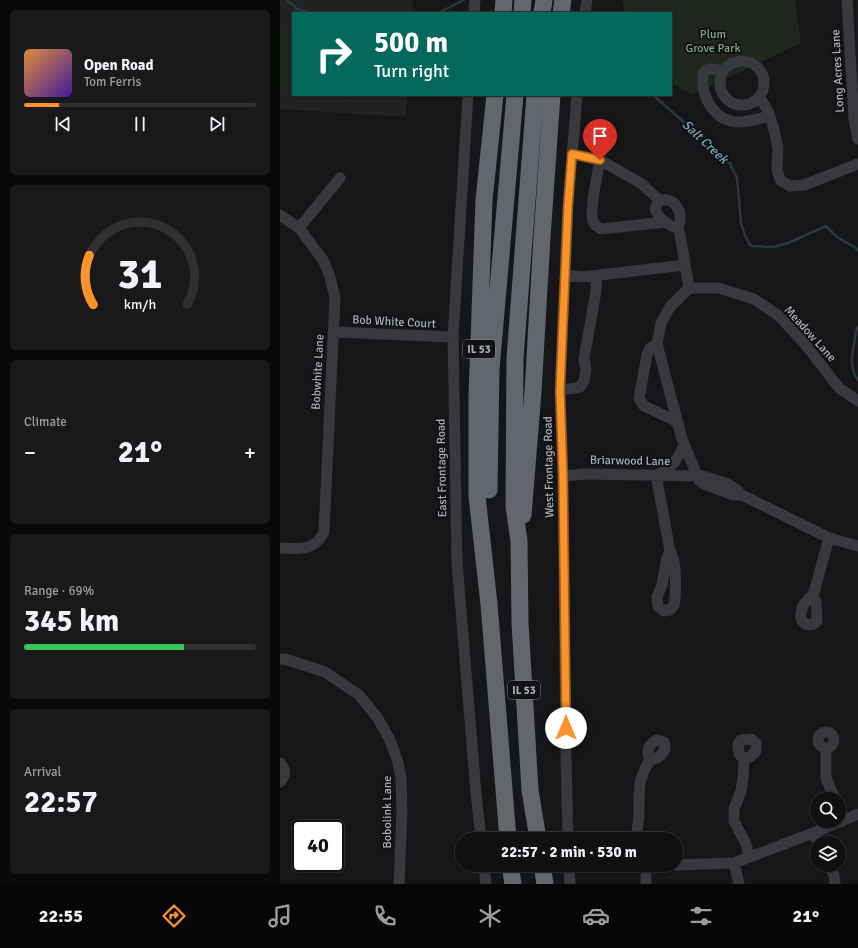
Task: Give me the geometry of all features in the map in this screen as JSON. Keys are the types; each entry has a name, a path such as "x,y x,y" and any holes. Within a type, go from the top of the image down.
{"highway":[{"path":"502,12 504,0"},
{"path":"522,12 523,0"},
{"path":"542,12 544,0"},
{"path":"561,12 563,0"},
{"name":"IL 53","path":"495,96 484,200 477,396 477,496 489,604 507,832"},
{"name":"IL 53","path":"489,604 491,369 515,96"},
{"name":"IL 53","path":"535,96 515,358 514,506 519,541 520,623 530,790 537,832"},
{"name":"IL 53","path":"519,541 525,506 552,96"},
{"path":"511,872 513,884"},
{"path":"543,872 545,884"}],"street":[{"name":"Long Acres Lane","path":"847,0 854,119 858,139"},
{"path":"749,61 761,70 765,84 764,92 754,103 740,106 733,104 722,93 720,79 723,72 734,62 749,61"},
{"path":"723,72 711,68 706,69 702,74 705,97 717,114 731,121 739,122 770,116"},
{"name":"East Frontage Road","path":"468,96 453,337 456,562 480,832"},
{"name":"West Frontage Road","path":"568,832 563,476 560,390 565,275 577,96"},
{"path":"760,98 768,110 778,148 777,169 780,180 790,186 804,185 858,164"},
{"path":"572,154 600,160 642,184 660,201"},
{"path":"600,160 595,185 592,215 593,223 601,229 666,222"},
{"path":"299,228 340,178"},
{"path":"678,228 673,227 658,216 655,211 656,204 660,201 669,200 676,205 681,220 678,228 689,288 670,307 661,323 657,344 684,445 700,482 737,490 740,494 829,538 858,546"},
{"name":"Bobwhite Lane","path":"280,215 299,228 323,260 329,274 335,297 324,532 320,540 313,546 293,549 280,548"},
{"path":"565,275 572,277 597,275 685,265"},
{"path":"560,390 580,387 584,381 586,370 584,359 595,298 597,275"},
{"name":"Meadow Lane","path":"689,288 718,288 754,299 767,307 779,316 805,344 839,388 858,401"},
{"name":"Bob White Court","path":"333,332 453,337"},
{"path":"657,344 650,348 647,355 639,398 644,406 678,422"},
{"path":"670,551 667,557 663,580 657,600 658,606 664,611 670,610 674,605 674,563 670,551 656,475 672,466 678,459 684,445"},
{"name":"Briarwood Lane","path":"563,476 584,474 697,476"},
{"path":"813,596 829,538"},
{"path":"663,580 674,581"},
{"name":"Bobolink Lane","path":"280,659 285,659 325,672 359,695 377,717 389,738 397,759 401,777 402,812 399,884"},
{"path":"826,748 826,778 832,792"},
{"path":"744,759 742,785 734,808 734,821 746,844 749,857"},
{"path":"637,832 639,811 639,785 644,769 650,760"},
{"path":"280,763 285,772 280,782"},
{"path":"846,820 858,814"},
{"path":"819,836 832,828"},
{"path":"683,865 734,863 749,857 810,840"},
{"path":"734,863 739,884"},
{"path":"485,872 486,884"},
{"path":"569,872 570,884"},
{"path":"646,872 646,884"},
{"path":"832,872 835,884"}],"shaded area":[{"path":"280,0 413,0 412,12 292,12 292,96 407,96 406,117 280,109"}],"green space":[{"name":"Plum Grove Park","path":"622,0 795,0 801,43 692,95 672,84 672,12 625,12"},
{"path":"280,26 292,27 292,95 280,94"},
{"path":"318,96 399,96 399,100"}],"waterway":[{"name":"Salt Creek","path":"287,0 297,9 308,12"},
{"name":"Salt Creek","path":"440,12 464,0"},
{"name":"Salt Creek","path":"568,9 572,12"},
{"name":"Salt Creek","path":"654,96 729,162 737,178 741,223 745,236 751,246 773,247 788,243 826,226 837,237 858,250"},
{"name":"Salt Creek","path":"858,327 856,331 852,363 858,380"}],"route":[{"path":"566,728 563,476 560,390 568,206 572,154 600,160"}]}
